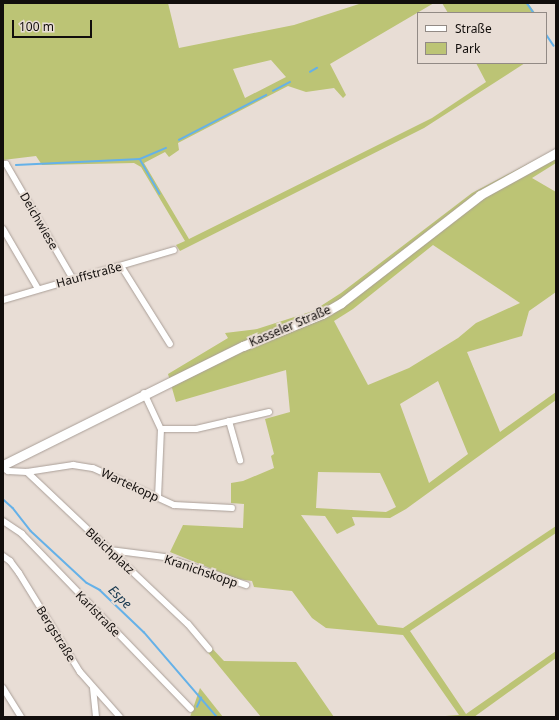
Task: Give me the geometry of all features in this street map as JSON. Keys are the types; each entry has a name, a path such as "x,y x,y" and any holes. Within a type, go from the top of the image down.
{"street":[{"name":"Kasseler Straße","path":"3,466 144,393 243,346 322,314 341,303 480,195 556,153"},
{"name":"Deichwiese","path":"4,164 73,279"},
{"path":"3,229 38,289"},
{"name":"Hauffstraße","path":"3,300 174,250"},
{"path":"121,266 170,344"},
{"path":"144,393 161,429 158,498"},
{"path":"161,429 196,429 269,412"},
{"path":"229,421 240,460"},
{"name":"Wartekopp","path":"27,472 74,465 94,468 174,505 232,508"},
{"path":"3,466 8,471 27,472"},
{"name":"Bleichplatz","path":"27,472 188,624 209,649"},
{"name":"Karlstraße","path":"3,521 22,534 191,709"},
{"name":"Kranichskopp","path":"110,550 165,557 246,585"},
{"name":"Bergstraße","path":"3,556 10,561 19,573 42,613 93,688 96,717"},
{"path":"3,688 21,717"},
{"path":"93,688 120,717"}],"green space":[{"path":"3,3 168,3 179,48 294,25 359,4 434,3 330,64 346,95 343,98 334,88 306,92 288,86 178,143 179,150 169,157 165,152 144,163 189,239 432,118 486,82 477,64 523,64 424,128 180,251 176,245 185,241 141,167 134,163 42,165 36,156 3,160","holes":["271,60 286,77 245,98 233,69"]},
{"path":"442,3 528,3 534,12 447,12"},
{"path":"556,149 556,163 532,178 556,192 556,292 529,311 522,336 467,352 500,432 556,392 556,400 406,509 390,518 352,517 355,525 337,534 325,516 301,515 378,625 403,628 556,526 556,533 410,631 466,714 556,651 556,658 474,717 432,717 459,715 403,635 326,628 312,618 292,591 254,587 252,581 237,579 170,552 183,525 243,528 244,504 231,503 231,483 243,481 274,468 271,456 274,454 265,419 290,412 286,370 176,402 168,374 228,338 225,333 257,329 313,311 341,293 472,193","holes":["433,245 520,303 476,323 458,338 409,368 368,385 334,321 353,309","438,381 468,454 429,483 400,404","318,472 380,473 396,507 386,512 316,508"]},
{"path":"209,645 224,661 296,662 334,717 261,717 205,649"},
{"path":"200,688 223,717 190,717"}],"waterway":[{"path":"527,3 533,12"},
{"path":"547,36 554,46"},
{"path":"310,72 317,68"},
{"path":"273,91 290,82"},
{"path":"179,140 266,95"},
{"path":"16,165 140,159 166,148"},
{"path":"140,159 160,194"},
{"name":"Espe","path":"3,499 13,508 31,531 87,583 100,590 144,632 217,717"},
{"path":"197,707 201,698"}]}
